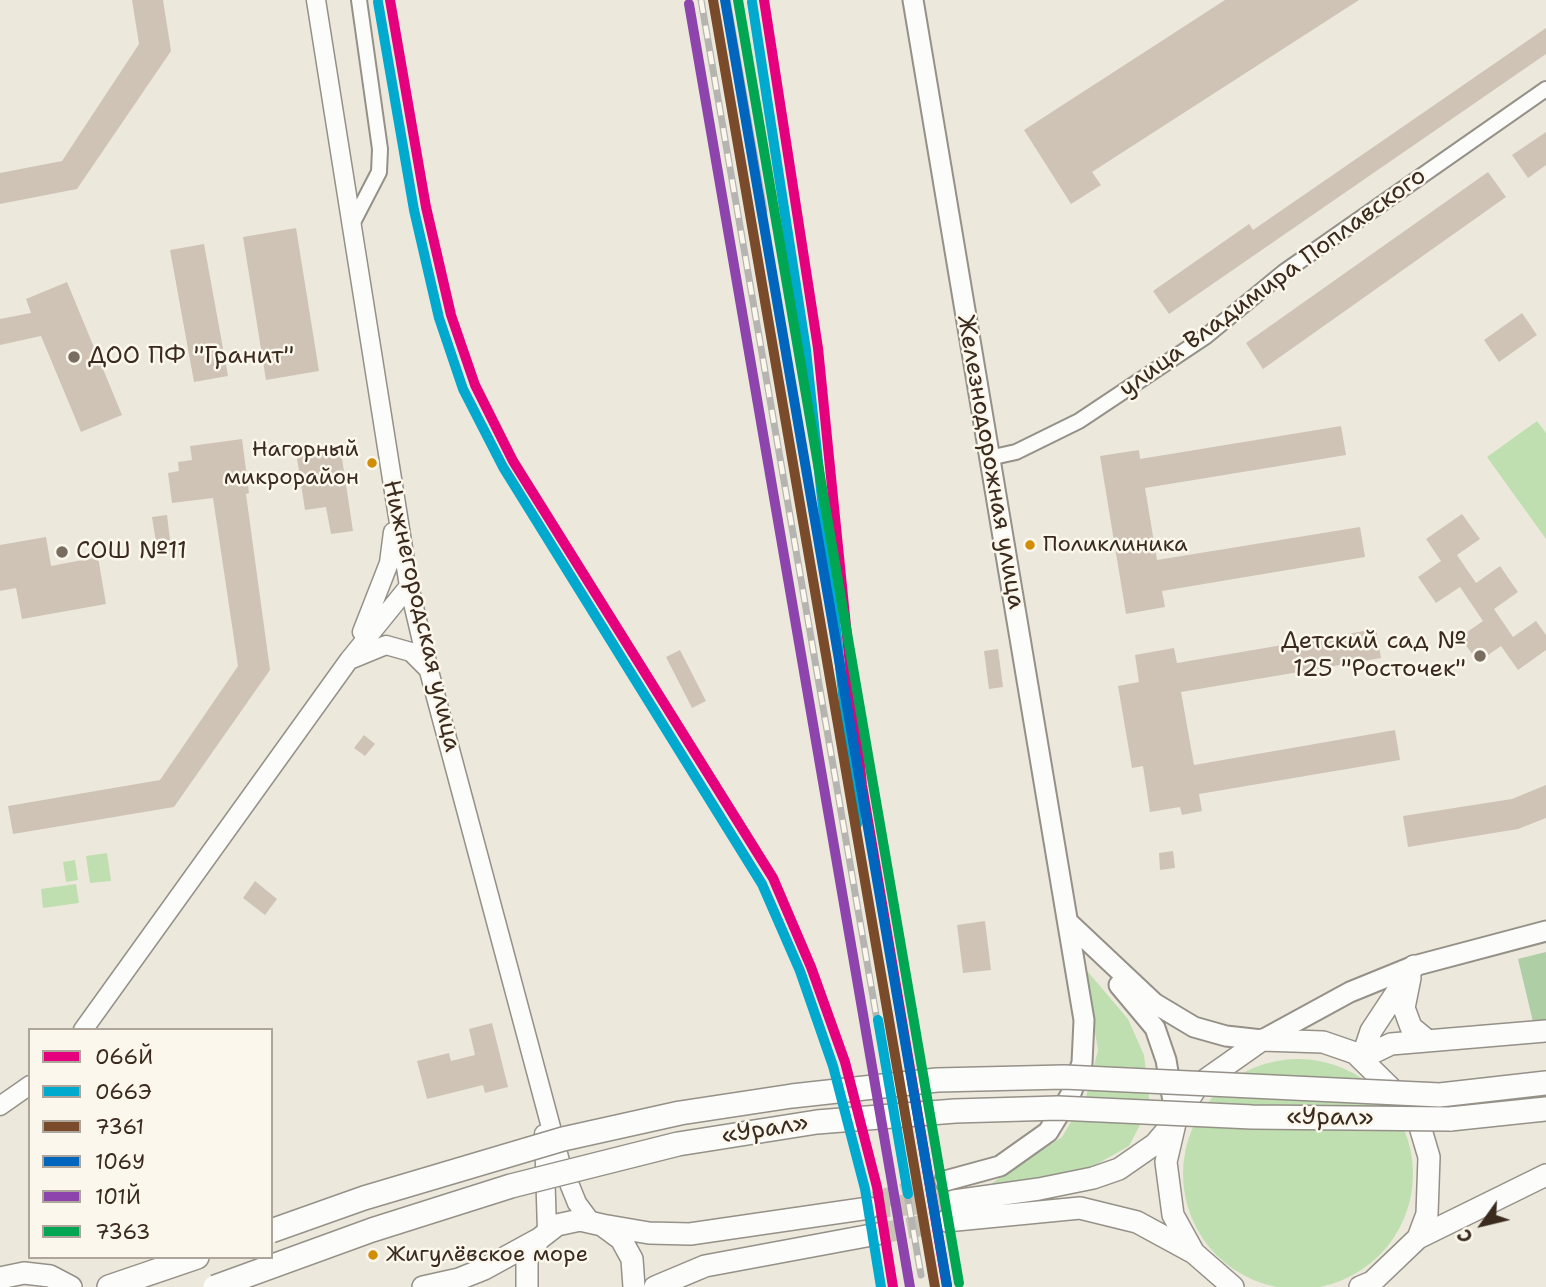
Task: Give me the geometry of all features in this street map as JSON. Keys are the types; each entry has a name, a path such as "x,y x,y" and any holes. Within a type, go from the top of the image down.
{"highway":[{"name":"«Урал»","path":"273,1230 364,1198 563,1139 680,1114 805,1095 937,1080 1038,1077 1440,1095 1546,1083"},
{"name":"«Урал»","path":"215,1287 372,1230 511,1186 678,1144 817,1122 955,1111 1045,1108 1345,1119 1450,1119 1546,1109"},
{"path":"109,1287 191,1259"}],"main road":[{"name":"Железнодорожная улица","path":"913,0 1084,1020 1082,1063 1070,1096 1048,1132 1000,1166 945,1181"},
{"path":"1070,924 1154,1003 1194,1027 1226,1036 1323,1042 1362,1058 1416,1113 1429,1157 1427,1214 1418,1238"},
{"path":"1070,924 1155,1028 1166,1060 1177,1119 1166,1162 1172,1215 1194,1254"},
{"path":"954,1201 1039,1189 1093,1178 1119,1169 1155,1144 1177,1119 1198,1085 1262,1040 1350,992 1414,966 1546,931"},
{"path":"1414,966 1405,991 1404,1008 1412,1027 1428,1041"},
{"path":"1362,1058 1371,1031 1414,966"},
{"path":"1362,1058 1391,1044 1546,1031"},
{"path":"1360,1287 1372,1282 1418,1238 1546,1175"},
{"path":"423,1287 459,1279 484,1269 568,1222 649,1233 690,1234 824,1216 872,1205"},
{"path":"946,1221 1080,1208 1137,1223 1194,1254 1233,1287"},
{"path":"597,1224 612,1231 628,1248 635,1270 634,1287"},
{"path":"655,1287 705,1266 877,1234"},
{"path":"527,1287 527,1259 543,1235"},
{"path":"0,1278 24,1273 50,1276 72,1287"}],"street":[{"name":"Нижнегородская улица","path":"316,0 409,586 429,671 561,1161 577,1203 597,1224"},
{"path":"351,226 379,172 380,149 359,0"},
{"name":"улица Владимира Поплавского","path":"989,457 1016,452 1080,421 1205,337 1284,272 1546,89"},
{"path":"349,660 373,609 389,563 396,515"},
{"path":"84,1028 349,660 409,586"},
{"path":"349,660 386,645 411,652 429,671"},
{"path":"540,1081 547,1177 543,1235"},
{"path":"0,1105 28,1086"}],"green space":[{"path":"1537,421 1546,433 1546,539 1487,457"},
{"path":"107,853 111,881 90,883 86,856"},
{"path":"75,860 78,880 66,882 63,862"},
{"path":"76,884 79,903 43,908 41,889"},
{"path":"1546,952 1546,1024 1534,1026 1518,959"},
{"path":"1088,972 1128,1019 1144,1055 1150,1106 1129,1146 1090,1168 994,1187 992,1183 1062,1137 1086,1097 1098,1050 1085,975"},
{"path":"1287,1059 1309,1059 1331,1064 1352,1072 1380,1092 1400,1120 1413,1163 1413,1185 1408,1207 1400,1228 1380,1256 1352,1276 1314,1288 1282,1288 1265,1284 1244,1276 1216,1256 1196,1228 1183,1185 1183,1163 1188,1141 1196,1120 1216,1092 1244,1072"}],"building":[{"path":"132,0 163,0 171,51 77,189 0,204 0,173 62,161 139,44"},
{"path":"1225,0 1359,0 1092,172 1101,185 1071,204 1024,130"},
{"path":"1546,28 1546,54 1169,314 1153,291 1249,224 1253,230"},
{"path":"1546,132 1546,165 1528,178 1512,155"},
{"path":"1488,172 1506,197 1263,369 1246,343"},
{"path":"296,228 319,371 266,380 243,237"},
{"path":"204,244 228,376 194,382 170,250"},
{"name":"ДОО ПФ \"Гранит\"","path":"67,282 122,415 81,432 41,336 0,345 0,319 31,313 26,299"},
{"path":"1522,313 1537,335 1499,362 1484,340"},
{"path":"1341,426 1346,455 1145,488 1157,560 1360,527 1365,557 1162,591 1165,607 1126,614 1100,456 1139,450 1140,459"},
{"path":"242,439 249,493 246,494 270,670 174,807 13,834 8,806 160,780 238,666 213,498 172,503 168,473 179,471 178,462 192,460 190,446"},
{"path":"340,445 353,531 331,534 326,507 305,510 296,452"},
{"path":"1462,514 1480,539 1457,555 1476,583 1500,566 1518,592 1494,609 1513,637 1536,621 1546,635 1546,650 1518,670 1501,646 1478,662 1460,637 1483,621 1460,587 1436,603 1418,577 1441,561 1426,539"},
{"path":"167,515 170,540 156,542 152,517"},
{"path":"46,537 51,566 98,557 106,604 22,619 16,588 0,591 0,545"},
{"path":"1376,629 1381,658 1181,692 1194,765 1395,730 1400,760 1199,794 1202,811 1182,815 1180,807 1150,812 1143,766 1132,768 1118,686 1139,682 1135,655 1174,648 1177,663"},
{"path":"998,649 1003,687 989,689 984,651"},
{"path":"680,650 706,701 692,708 666,657"},
{"path":"364,735 375,744 365,756 354,748"},
{"path":"1546,785 1546,818 1518,829 1408,847 1403,816 1512,799"},
{"path":"1173,851 1175,868 1160,870 1159,853"},
{"path":"255,881 277,899 265,915 243,898"},
{"path":"985,921 991,970 963,973 957,925"},
{"path":"492,1023 508,1087 485,1093 483,1085 427,1099 417,1061 449,1053 451,1061 475,1055 469,1029"}],"tunnel":[{"path":"874,1201 945,1181"},
{"path":"869,1208 954,1201"},
{"path":"877,1234 946,1221"}],"railway":[{"path":"701,0 921,1275"},
{"path":"727,0 764,210"}],"transit line":[{"name":"066Й","path":"390,0 426,207 451,315 475,385 513,461 773,878 811,967 845,1062 877,1187 893,1287"},
{"name":"7361","path":"713,0 935,1287"},
{"name":"106У","path":"725,0 947,1285"},
{"name":"7363","path":"738,0 959,1283"},
{"name":"066Й","path":"764,0 818,348 862,785 947,1287"},
{"name":"066Э","path":"378,2 414,210 439,318 463,389 503,467 762,884 800,971 833,1066 865,1189 881,1287"},
{"name":"066Э","path":"752,2 806,350 857,824"},
{"name":"101Й","path":"689,4 910,1287"},
{"name":"066Э","path":"878,1020 908,1194"}],"place":[{"name":"ДОО ПФ \"Гранит\"","path":"74,357"},
{"name":"Нагорный микрорайон","path":"372,463"},
{"name":"Поликлиника","path":"1030,545"},
{"name":"СОШ №11","path":"62,552"},
{"name":"Детский сад № 125 \"Росточек\"","path":"1480,656"},
{"name":"Жигулёвское море","path":"373,1255"}]}
